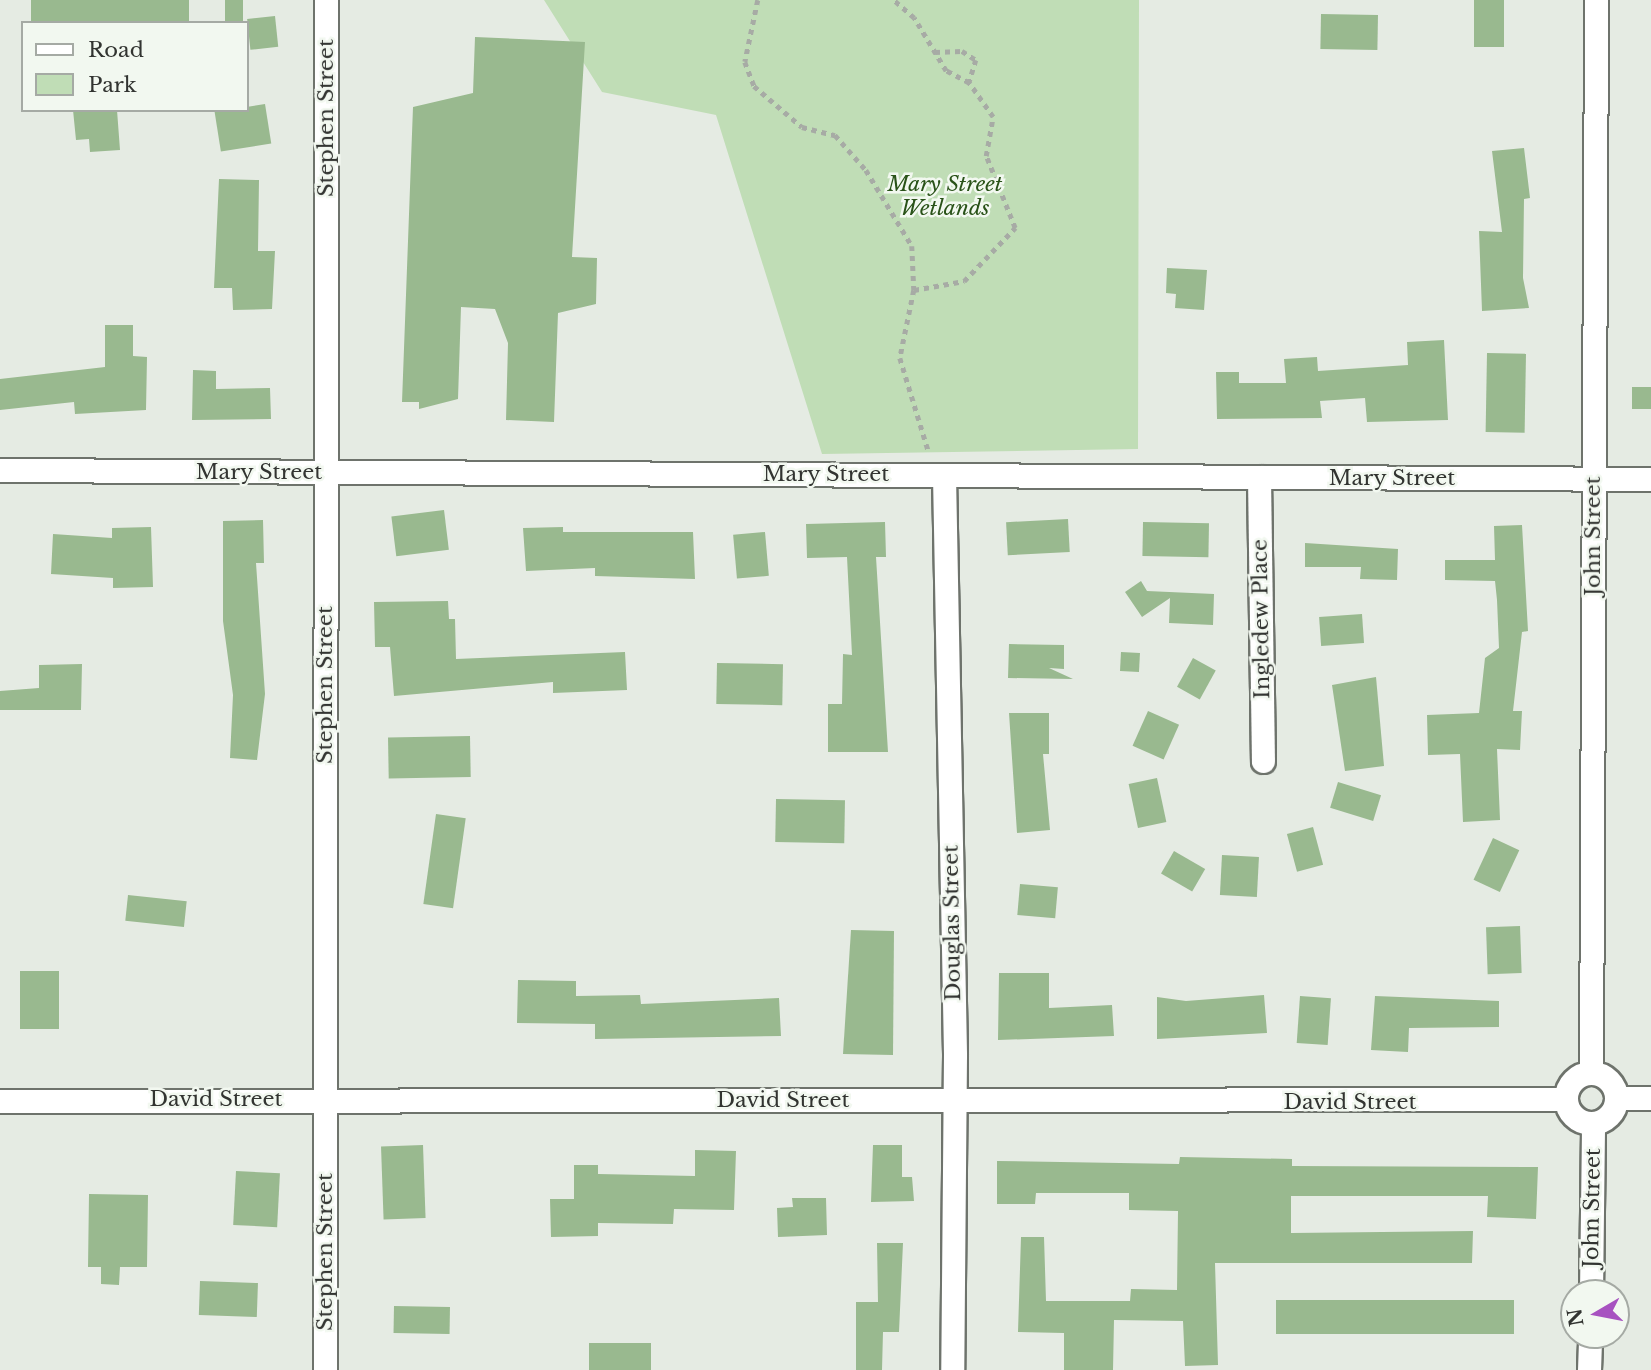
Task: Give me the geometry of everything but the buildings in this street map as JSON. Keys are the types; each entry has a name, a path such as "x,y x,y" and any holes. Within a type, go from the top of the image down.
{"street":[{"name":"Stephen Street","path":"325,1370 326,0"},
{"name":"John Street","path":"1591,1073 1596,0"},
{"name":"Mary Street","path":"0,470 1651,479"},
{"name":"Douglas Street","path":"944,475 954,1100 952,1370"},
{"name":"Ingledew Place","path":"1259,477 1263,761"},
{"path":"1591,1073 1612,1083 1617,1098 1610,1115 1593,1123 1572,1114 1566,1099 1576,1078 1591,1073"},
{"path":"1617,1098 1651,1098"},
{"name":"David Street","path":"0,1101 1566,1099"},
{"name":"John Street","path":"1591,1279 1593,1123"},
{"path":"1590,1349 1590,1370"}],"path":[{"path":"758,0 745,62 754,86 802,127 835,135 898,216 912,246 914,290 900,358 923,445 944,475"},
{"path":"892,0 914,18 946,71 969,83 993,117 986,156 1015,228 1001,249 964,281 914,290"},
{"path":"934,52 962,51 976,60 969,83"}],"green space":[{"name":"Mary Street Wetlands","path":"544,0 1139,0 1138,449 822,454 716,115 602,92"}]}
